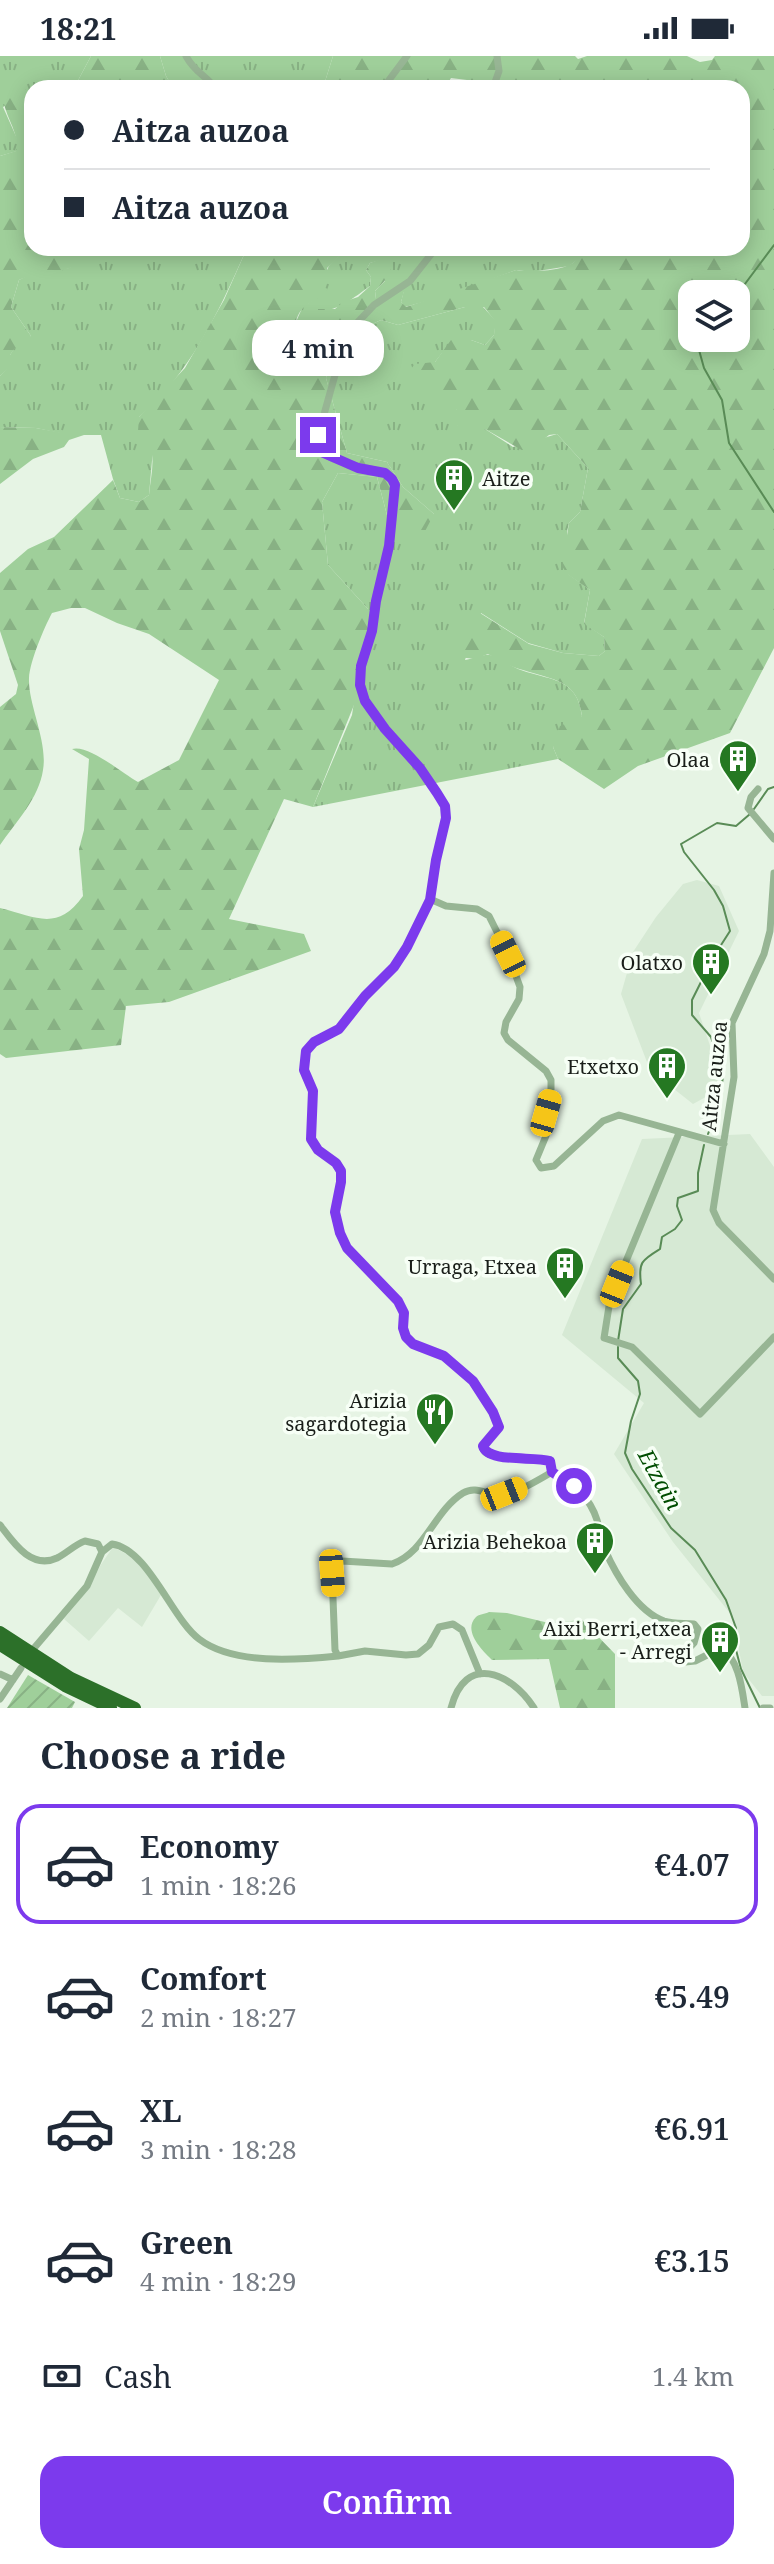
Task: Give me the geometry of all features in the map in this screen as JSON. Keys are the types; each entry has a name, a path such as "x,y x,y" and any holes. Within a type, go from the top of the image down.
{"highway":[{"path":"0,1632 71,1678 135,1708"},
{"path":"0,1645 53,1679 111,1708"}],"street":[{"path":"186,56 193,70 208,80"},
{"path":"389,80 407,56"},
{"path":"496,80 499,71 497,56"},
{"path":"430,256 410,281 374,305 341,340 335,375 316,443 319,451 341,462 385,473 395,485 389,546 372,631 361,666 360,685 371,710 420,768 445,806 446,818 430,899 407,947 394,967 365,996 339,1029 314,1042 306,1051 304,1070 313,1091 311,1139 318,1150 336,1163 341,1171 335,1212 347,1248 398,1301 404,1313 406,1337 413,1344 444,1356 473,1381 493,1412 499,1427 483,1446 486,1454 550,1461 552,1472 574,1486 591,1507 607,1553 639,1604 660,1620 673,1624 694,1624 698,1629 694,1643 682,1656 685,1662 695,1661 721,1648 726,1650 737,1670 745,1708"},
{"path":"758,789 751,797 752,812 774,839"},
{"name":"Aitza auzoa","path":"774,873 770,931 764,954 732,1023 734,1077 713,1210 727,1233 774,1279"},
{"name":"Aitza auzoa","path":"430,899 446,906 477,909 489,916 508,954 520,987 519,999 506,1022 504,1033 508,1040 546,1071 551,1080 546,1113 548,1131 536,1160 541,1168 554,1166 603,1121 619,1115 724,1144"},
{"path":"679,1133 610,1300 604,1338 632,1347 700,1414 774,1337"},
{"path":"338,1656 333,1628 332,1573 337,1563 399,1561 417,1548 426,1533 461,1494 474,1490 504,1494 552,1472"},
{"path":"0,1525 14,1545 31,1557 46,1561 85,1541 98,1544 102,1552"},
{"path":"35,1647 87,1586 102,1552 112,1544 121,1545 132,1554 196,1637 211,1647 267,1659 302,1660 365,1651 418,1654 429,1645 439,1627 453,1624 462,1630 480,1674"},
{"path":"0,1699 21,1668"},
{"path":"0,1674 13,1680"},
{"path":"451,1708 459,1688 480,1674 494,1674 508,1680 522,1691 534,1708"}],"shaded area":[{"path":"697,880 719,886 739,931 699,1013 724,1087 693,1104 650,1070 621,994 633,952 656,917 683,884"},
{"path":"750,1134 774,1167 774,1696 762,1696 743,1672 733,1617 673,1542 614,1454 644,1403 562,1335 642,1139"},
{"path":"113,1547 132,1557 161,1595 142,1627 118,1608 89,1641 64,1619 89,1588"}],"green space":[{"path":"0,56 91,56 78,80 24,80 24,95 3,107 19,143 17,151 0,156"},
{"path":"91,56 160,56 168,80 78,80"},
{"path":"160,56 333,56 326,80 168,80"},
{"path":"333,56 575,56 578,59 587,56 687,56 700,62 712,60 715,56 774,56 774,648 730,733 638,766 604,789 558,759 553,747 560,726 582,716 575,695 569,688 554,679 514,667 488,654 475,659 458,657 458,645 462,627 471,612 480,613 529,644 563,653 599,656 605,651 604,637 584,624 590,590 567,574 562,566 569,523 580,512 588,468 557,434 549,435 527,453 485,429 462,432 457,425 457,410 412,377 410,370 415,364 435,362 460,332 485,345 494,335 495,321 484,307 465,307 398,325 381,320 334,341 326,378 347,453 387,462 403,487 434,514 422,537 388,519 377,477 338,473 322,502 328,565 368,609 368,634 359,663 358,695 313,807 284,799 229,919 304,934 311,951 169,1002 126,1006 121,1045 6,1058 0,1054 0,908 36,918 55,918 73,907 83,896 79,849 84,830 89,759 72,749 96,755 138,782 179,760 219,680 149,634 85,608 52,613 41,636 29,678 31,700 43,747 41,780 32,800 0,845 0,707 16,694 18,685 0,631 0,573 28,549 54,537 113,480 120,498 139,502 149,495 152,452 145,437 138,431 139,417 185,368 224,300 243,256 340,256 327,268 323,287 328,289 298,315 296,322 304,329 310,329 318,320 318,309 335,309 343,302 358,297 370,286 371,277 366,270 370,263 381,259 391,261 391,270 375,291 376,299 388,299 405,288 401,302 406,307 516,270 564,267 578,256 750,256 750,80 326,80"},
{"path":"22,82 24,87 24,256 91,256 74,267 19,280 11,307 31,336 25,345 15,348 10,355 10,366 0,376 0,156 16,151 14,131 3,95 13,83"},
{"path":"90,256 243,256 215,317 189,360 174,381 139,417 153,449 149,495 139,502 120,498 101,435 84,435 69,440 69,435 36,428 0,427 0,376 9,366 15,347 31,336 11,307 19,280 32,273 69,268"},
{"path":"339,256 579,256 569,266 532,272 516,270 405,307 401,302 404,290 388,299 376,299 375,291 385,281 381,260 370,263 366,270 371,277 370,286 343,304 327,310 310,329 300,327 296,322 303,306 314,299"},
{"path":"465,307 483,307 496,321 494,335 485,345 471,340 442,353 435,362 457,410 457,425 485,429 513,447 557,434 588,468 580,512 569,523 567,532 568,574 590,590 584,623 604,637 605,651 599,656 563,653 528,643 481,613 465,660 490,655 518,669 560,682 574,693 582,716 553,747 558,759 313,807 352,715 368,609 328,565 322,502 338,473 377,477 388,519 434,514 403,487 387,462 347,453 326,378 334,341 381,320 398,325"},
{"path":"0,427 36,428 69,434 69,440 64,447 33,459 0,484"},
{"path":"489,1612 549,1623 582,1620 615,1654 615,1708 560,1708 549,1659 492,1660 475,1640 471,1628 476,1617"},
{"path":"28,1675 75,1702 72,1708 7,1708"}],"waterway":[{"name":"Etzain","path":"748,280 774,245"},
{"name":"Etzain","path":"700,352 704,368 722,400 729,443 774,512"},
{"name":"Etzain","path":"754,809 768,789 774,787"},
{"name":"Etzain","path":"708,1134 719,1105 723,1076 711,1037 692,1015 692,1000 730,931 723,906 714,890 681,844 717,823 736,826 750,814"},
{"name":"Etzain","path":"618,1341 623,1309 641,1284 643,1262 660,1249 662,1237 682,1220 677,1206 678,1198 698,1191 704,1145"},
{"name":"Etzain","path":"618,1347 618,1358 638,1381 640,1394 625,1453 671,1528 695,1550 726,1600 736,1628 736,1650 741,1669 760,1708"}],"place":[{"name":"Aitze","path":"454,512"},
{"name":"Olaa","path":"738,793"},
{"name":"Olatxo","path":"711,996"},
{"name":"Etxetxo","path":"667,1100"},
{"name":"Urraga, Etxea","path":"565,1300"},
{"name":"Arizia sagardotegia","path":"435,1446"},
{"name":"Arizia Behekoa","path":"595,1575"},
{"name":"Aixi Berri,etxea - Arregi","path":"720,1674"}],"route":[{"path":"318,435 316,443 319,451 358,468 385,473 395,485 389,546 372,631 361,666 360,685 365,701 437,793 445,806 446,818 430,900 407,947 394,967 365,996 339,1029 314,1042 306,1051 304,1070 313,1091 311,1139 318,1150 336,1163 341,1171 335,1212 347,1248 398,1301 404,1313 406,1337 413,1344 444,1356 473,1381 493,1412 499,1427 482,1449 486,1454 550,1461 552,1472 574,1486"}]}
